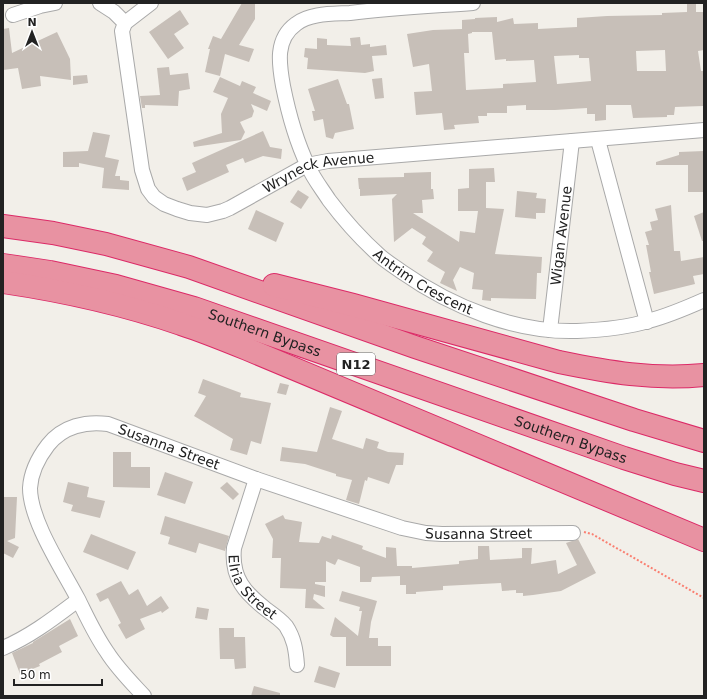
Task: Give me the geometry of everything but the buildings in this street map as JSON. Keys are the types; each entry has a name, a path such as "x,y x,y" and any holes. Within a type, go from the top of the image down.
{"highway":[{"name":"N12","path":"3,226 53,233 106,244 189,268 415,347 634,420 704,440"},
{"name":"Southern Bypass","path":"3,265 50,272 116,286 194,308 624,458 675,474 704,481"},
{"path":"189,268 248,278 296,290 559,362 617,374 647,376 704,375"},
{"path":"3,282 62,292 116,304 182,324 254,352 704,540"}],"street":[{"path":"12,15 40,6 56,3"},
{"path":"100,3 114,12 125,23 151,3"},
{"path":"396,5 473,3"},
{"name":"Antrim Crescent","path":"396,5 319,16 302,20 289,30 282,40 280,58 286,100 307,165 315,180 363,241 382,258 406,275 432,292 467,309 493,318 550,330 576,331 605,329 647,322 704,300"},
{"name":"Wryneck Avenue","path":"125,23 122,37 142,170 148,189 154,197 164,204 200,215 213,214 230,208 307,165 328,161 598,140 704,130"},
{"path":"598,140 647,322"},
{"name":"Wigan Avenue","path":"550,330 572,141"},
{"name":"Susanna Street","path":"144,696 107,653 47,541 33,508 31,499 31,478 35,465 42,453 57,436 66,430 81,424 108,424 256,479 402,528 442,534 573,532"},
{"name":"Elria Street","path":"256,479 234,548 233,556 236,573 244,589 251,598 286,626 296,647 297,665"},
{"path":"3,648 35,632 78,600"}],"path":[{"path":"573,532 582,531 592,534 704,598"}]}
